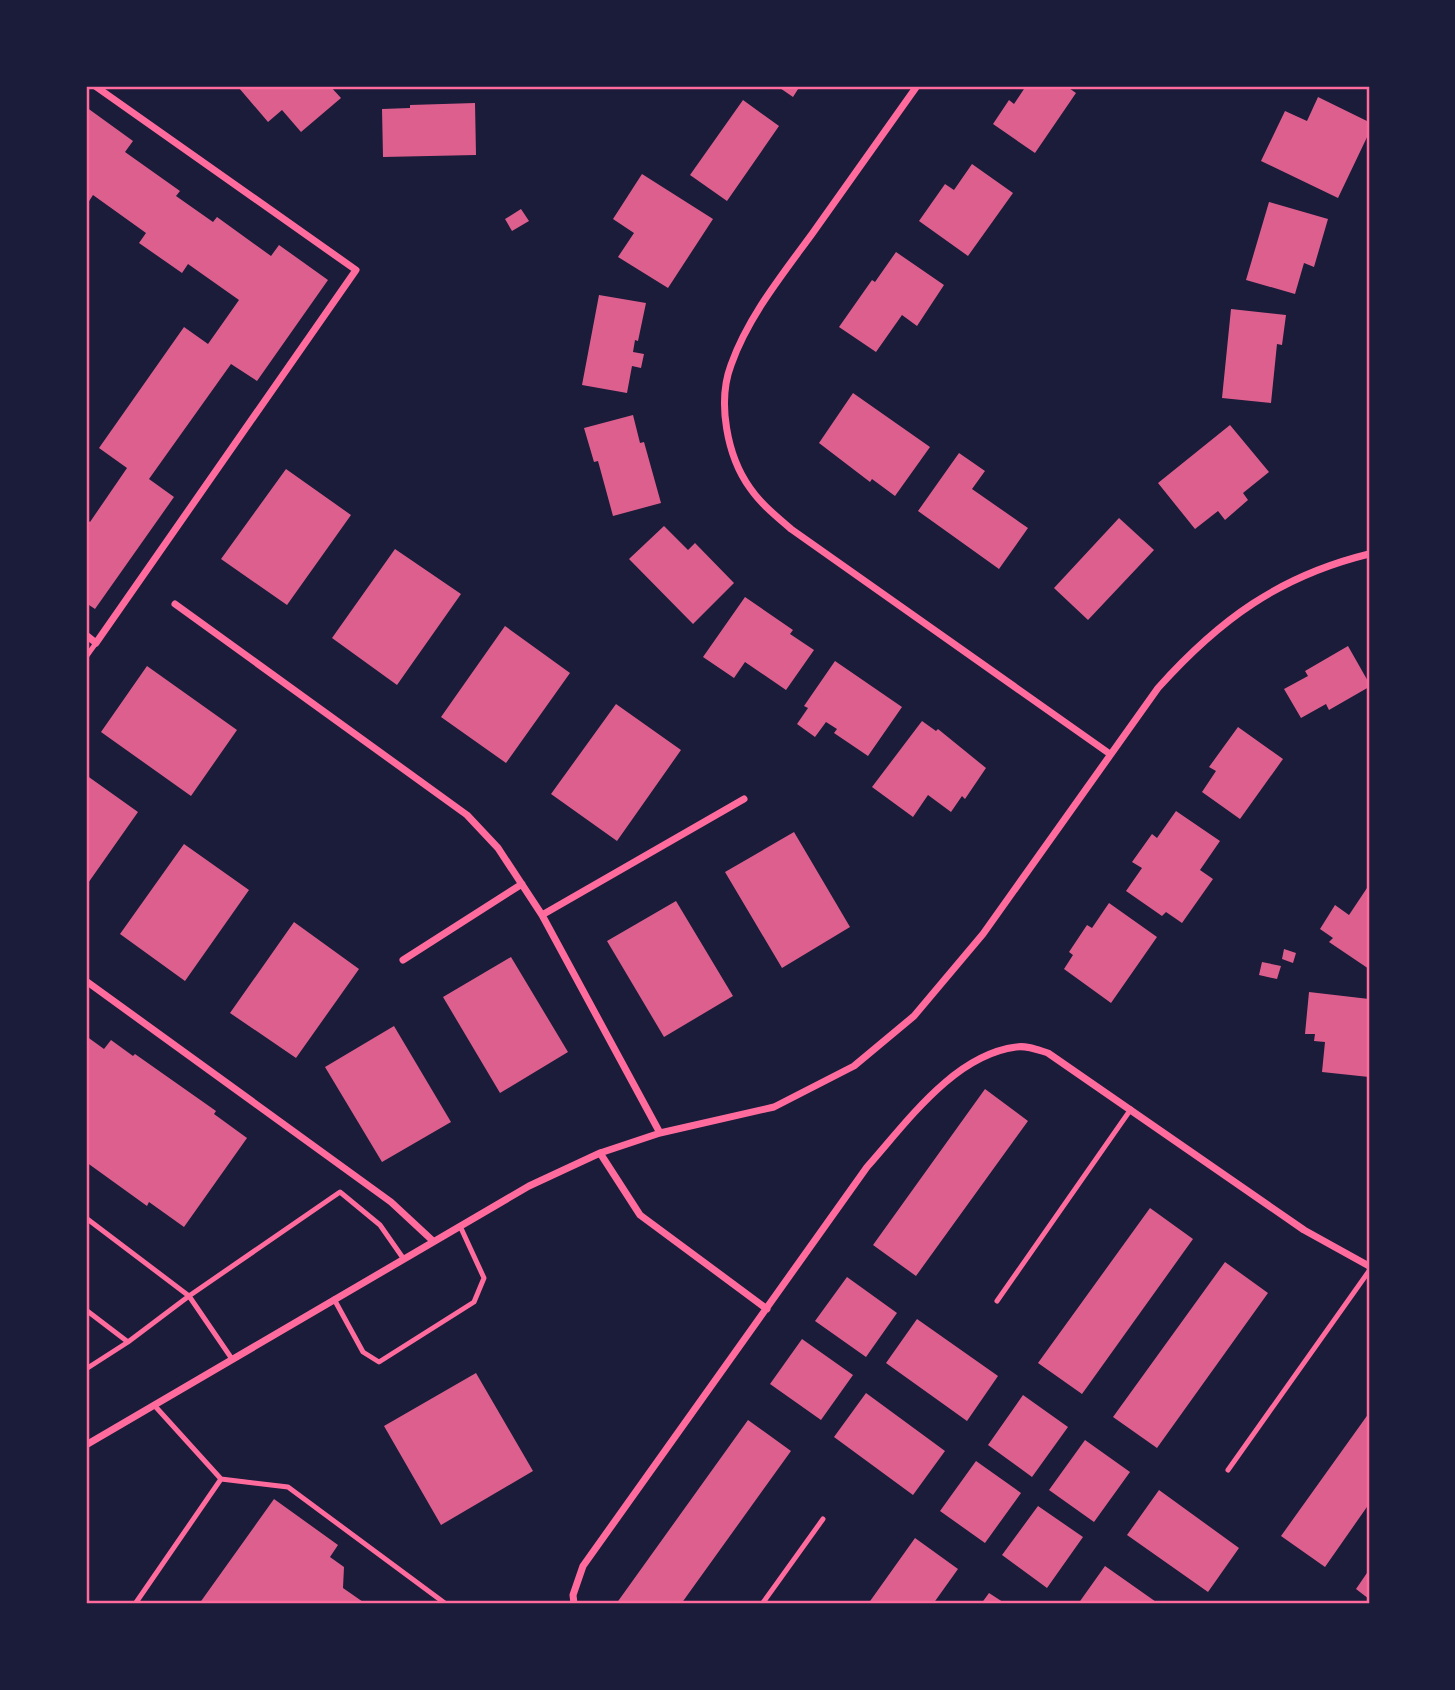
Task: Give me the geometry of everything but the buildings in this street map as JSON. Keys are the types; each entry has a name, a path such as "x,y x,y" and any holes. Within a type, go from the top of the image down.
{"street":[{"path":"86,635 96,643 356,270 95,86"},
{"path":"918,86 771,291 744,335 730,367 724,400 731,449 748,486 765,507 791,529 1110,754"},
{"path":"86,1445 529,1186 600,1153 660,1133 774,1107 854,1066 914,1016 983,934 1158,688 1184,659 1233,616 1276,588 1346,559 1369,554"},
{"path":"175,604 467,815 498,848 542,915 660,1133"},
{"path":"542,915 744,799"},
{"path":"403,960 522,884"},
{"path":"86,981 391,1202 433,1241"},
{"path":"574,1604 573,1595 583,1566 867,1167 912,1116 952,1077 982,1055 1019,1046 1048,1053 1304,1230 1369,1266"},
{"path":"600,1153 640,1215 767,1309"}],"lane":[{"path":"86,657 96,643"},
{"path":"997,1301 1131,1109"},
{"path":"86,1369 340,1192 380,1225 403,1258"},
{"path":"86,1219 189,1296 232,1359"},
{"path":"334,1299 363,1352 379,1362 474,1302 484,1278 460,1226"},
{"path":"1227,1470 1369,1271"},
{"path":"86,1310 128,1342"},
{"path":"154,1405 221,1479 288,1487 446,1604"},
{"path":"135,1604 221,1479"},
{"path":"762,1604 823,1519"}]}
